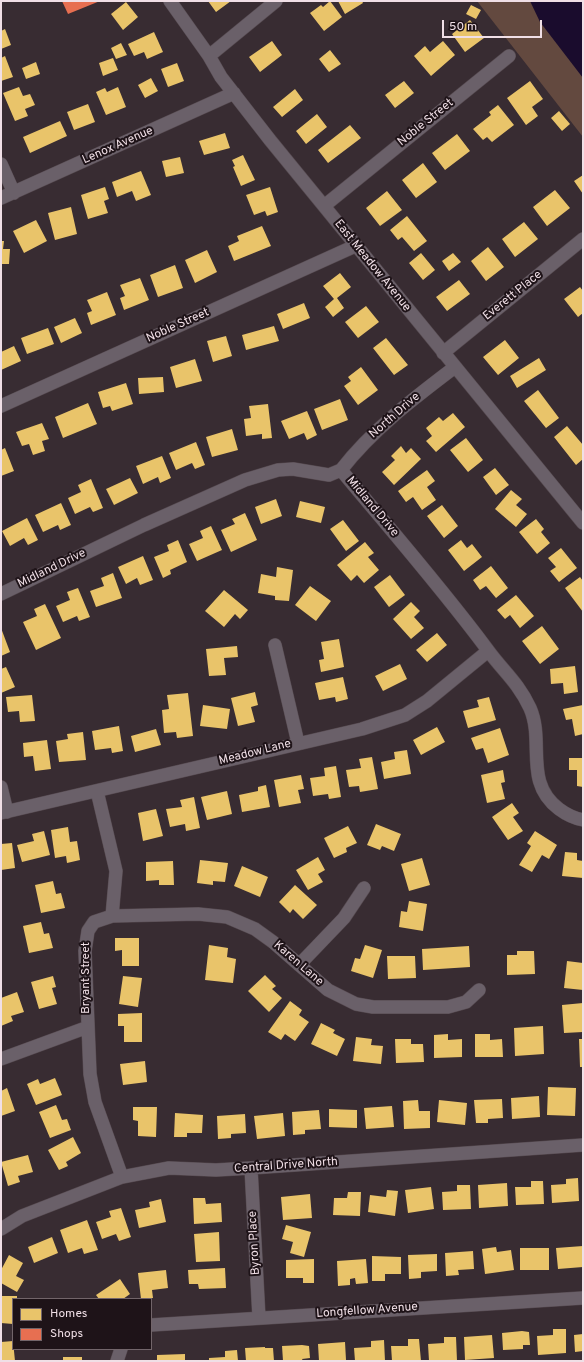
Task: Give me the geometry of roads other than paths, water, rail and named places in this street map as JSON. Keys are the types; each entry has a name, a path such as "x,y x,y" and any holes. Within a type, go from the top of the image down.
{"street":[{"name":"East Meadow Avenue","path":"170,1 209,56 221,77 270,140 442,353 583,523"},
{"path":"209,56 276,1"},
{"name":"Noble Street","path":"324,206 509,56"},
{"name":"Lenox Avenue","path":"1,198 234,93"},
{"path":"1,164 14,193"},
{"name":"Everett Place","path":"442,353 583,239"},
{"name":"Noble Street","path":"1,406 355,246"},
{"name":"North Drive","path":"341,470 359,447 420,393 455,367"},
{"name":"Midland Drive","path":"1,594 144,525 245,480 278,470 293,469 329,475 341,470 468,623 488,651 513,679 530,708 536,728 536,770 540,785 552,804 571,818 583,820"},
{"path":"275,645 298,743"},
{"name":"Meadow Lane","path":"4,812 362,729 405,715 427,701 488,651"},
{"path":"1,787 4,812"},
{"path":"98,791 116,871 112,916"},
{"path":"299,965 344,918 364,888"},
{"name":"Karen Lane","path":"112,916 198,914 227,917 255,930 273,942 328,990 341,998 356,1004 373,1008 448,1007 466,1002 479,990"},
{"name":"Bryant Street","path":"112,916 94,922 88,931 85,951 90,1074 95,1102 122,1177"},
{"path":"1,1059 88,1027"},
{"name":"Central Drive North","path":"1,1229 22,1216 122,1177 169,1168 216,1170 583,1146"},
{"name":"Byron Place","path":"251,1168 259,1318"},
{"name":"Longfellow Avenue","path":"152,1325 583,1298"},
{"path":"117,1361 121,1350"}]}
